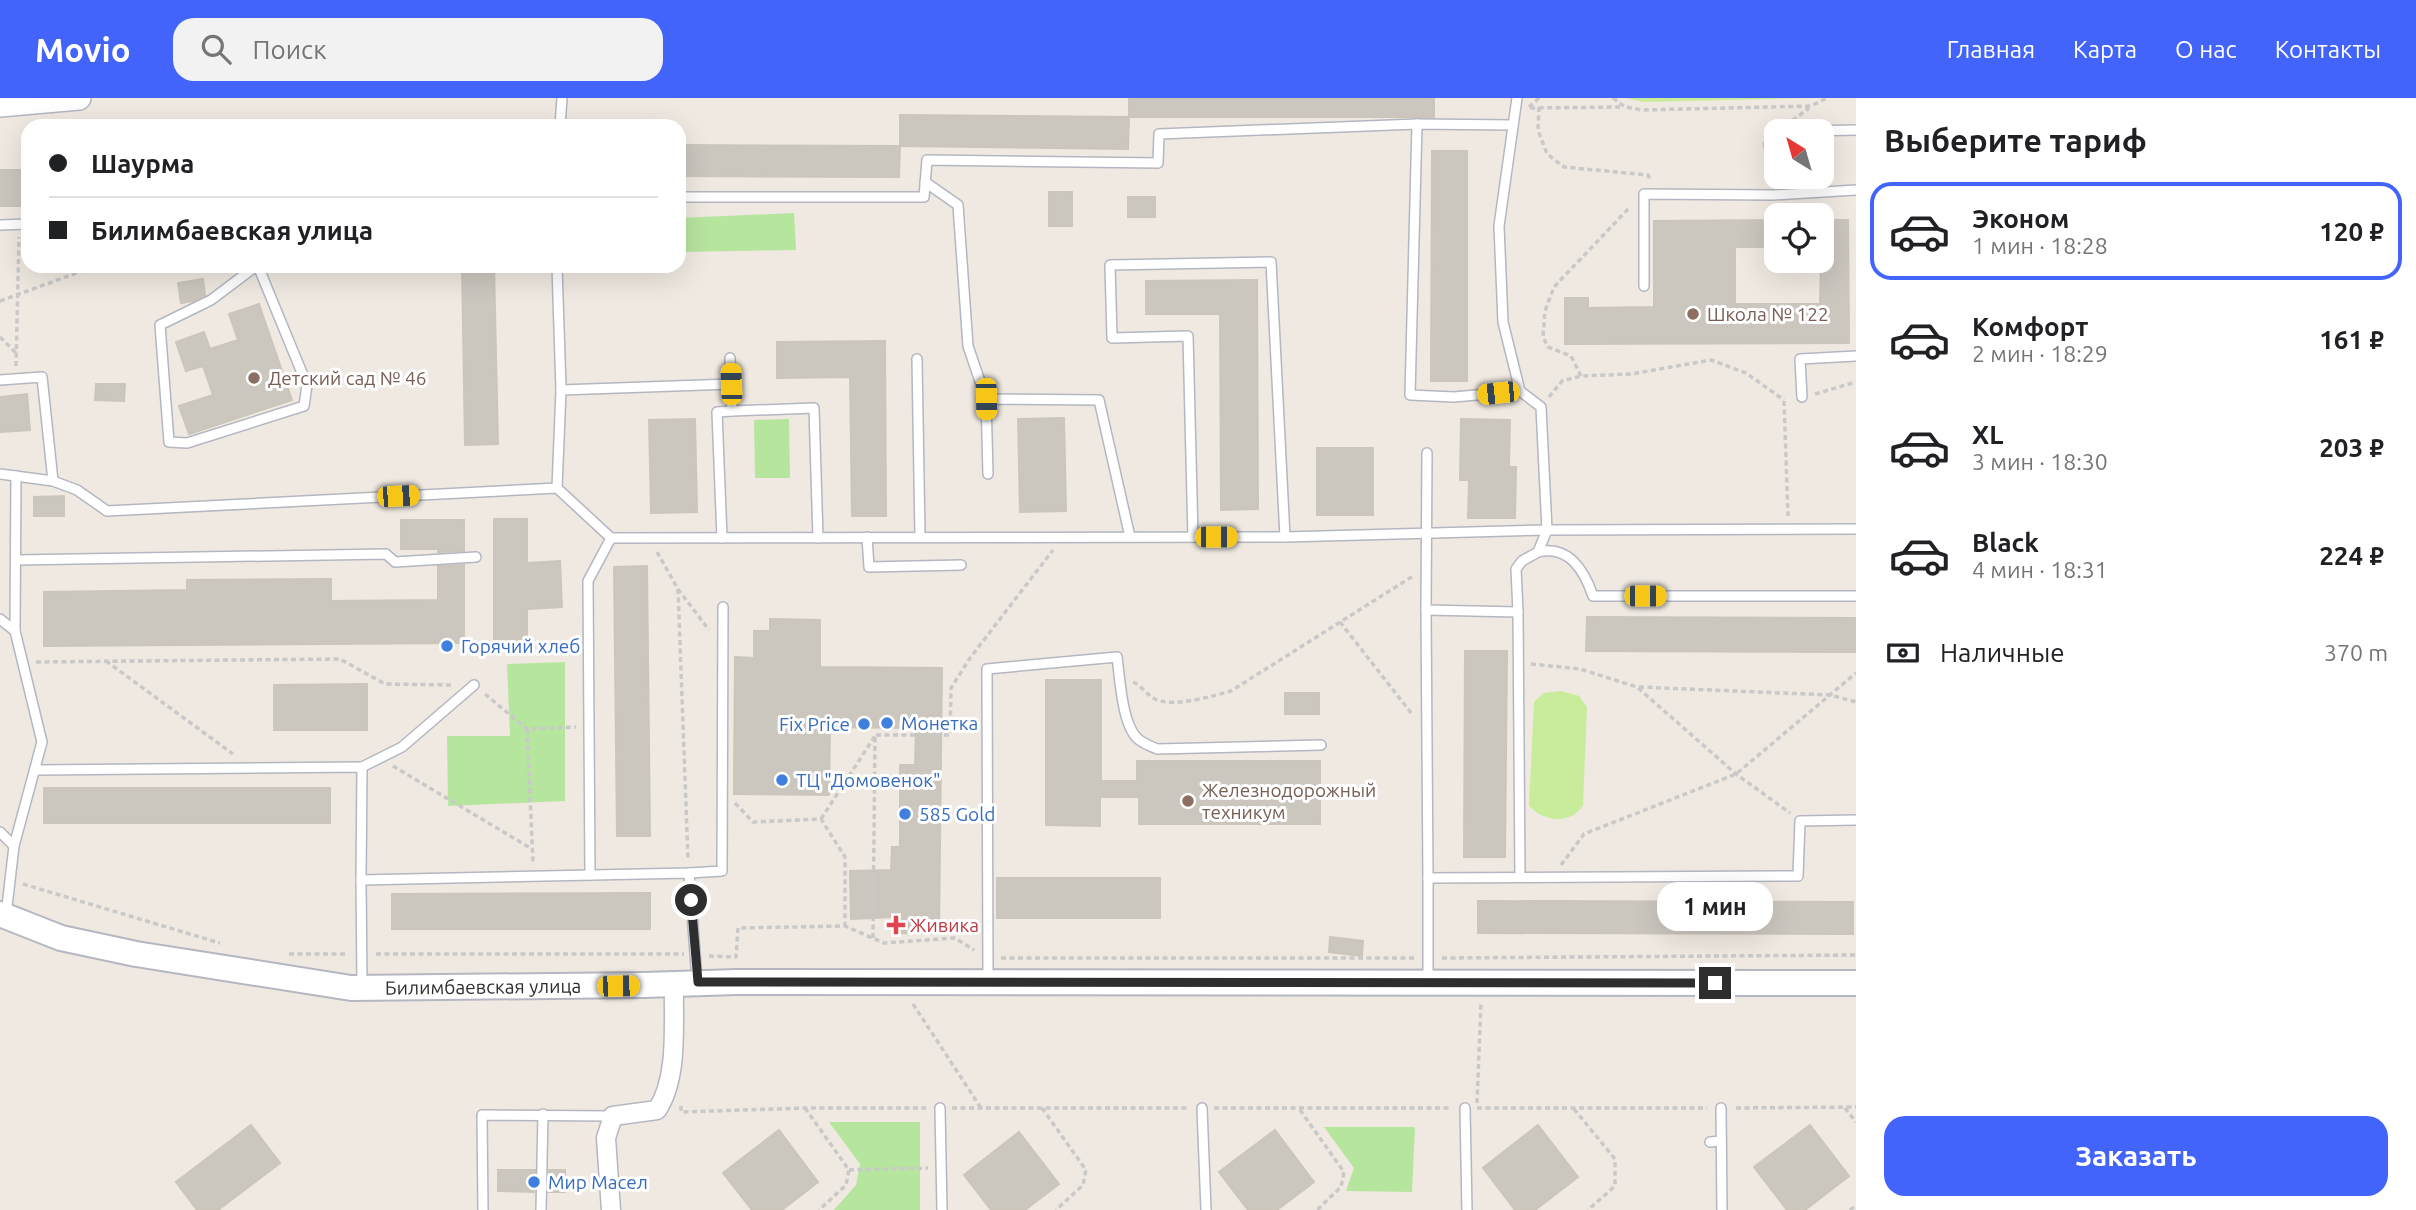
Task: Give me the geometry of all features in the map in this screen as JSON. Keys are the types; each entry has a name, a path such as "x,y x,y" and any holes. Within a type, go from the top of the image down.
{"main road":[{"name":"Билимбаевская улица","path":"3,916 61,938 136,954 351,988 686,983 988,970 1428,984 1856,983"}],"street":[{"path":"0,105 79,98"},
{"path":"611,1210 607,1138 613,1116 657,1110 666,1097 686,983"}],"lane":[{"path":"560,119 562,98"},
{"path":"1517,98 1499,226 1503,322 1520,391 1541,407 1547,530 1538,552"},
{"path":"686,197 924,197 927,160 1158,163 1159,134 1417,124 1513,125"},
{"path":"1417,124 1410,395 1454,397 1520,391"},
{"path":"1834,130 1856,130"},
{"path":"925,181 958,205 968,346 986,399 988,474"},
{"path":"1804,189 1804,193"},
{"path":"1644,286 1649,193 1773,195 1856,190"},
{"path":"0,225 21,224"},
{"path":"1193,537 1188,335 1112,338 1110,265 1271,262 1285,537"},
{"path":"248,273 211,300 160,325 169,442 187,443 304,407 307,385 260,273"},
{"path":"557,273 561,390 557,488"},
{"path":"1802,397 1800,359 1856,356"},
{"path":"730,358 732,411"},
{"path":"917,359 920,537"},
{"path":"0,380 42,377 53,481"},
{"path":"561,390 731,384"},
{"path":"986,399 1099,400 1130,537"},
{"path":"722,538 717,412 814,408 818,538"},
{"path":"1427,453 1428,984"},
{"path":"0,474 53,481 77,490 107,511 557,488 611,538 1285,537 1547,530 1788,527 1856,529"},
{"path":"3,916 14,846 43,742 15,631 16,476"},
{"path":"867,537 869,567 961,565"},
{"path":"590,875 588,581 611,538"},
{"path":"1520,877 1516,569 1522,561 1546,550 1558,552 1576,562 1587,578 1592,596 1856,596"},
{"path":"16,559 386,554 395,562 476,557"},
{"path":"362,880 722,871 723,607"},
{"path":"1426,610 1518,612"},
{"path":"0,619 15,631"},
{"path":"988,970 987,669 1117,657 1131,730 1138,739 1157,749 1321,745"},
{"path":"36,770 362,767 402,747 474,685"},
{"path":"362,767 362,988"},
{"path":"1428,878 1798,876 1800,821 1856,820"},
{"path":"0,832 14,846"},
{"path":"686,983 695,955 688,873"},
{"path":"940,1108 942,1210"},
{"path":"1202,1108 1206,1210"},
{"path":"1465,1108 1467,1210"},
{"path":"1721,1108 1722,1210"},
{"path":"541,1210 543,1114"},
{"path":"483,1210 482,1115 613,1116"},
{"path":"1710,1142 1721,1141"}],"path":[{"path":"1539,98 1528,108 1625,107 1642,110 1811,106"},
{"path":"1613,98 1625,107"},
{"path":"1794,119 1827,98"},
{"path":"1539,107 1538,130 1547,154 1564,167 1648,175 1649,193 1554,287 1545,311 1543,337 1548,347 1571,356 1581,376"},
{"path":"1772,189 1773,195"},
{"path":"15,379 21,248"},
{"path":"0,301 77,273"},
{"path":"0,337 16,353"},
{"path":"1541,407 1562,381 1581,376 1631,374 1711,360 1746,373 1784,400 1856,382"},
{"path":"1784,400 1788,527"},
{"path":"875,734 950,735 951,688 970,658 1063,537"},
{"path":"650,538 678,589 723,647"},
{"path":"1121,681 1136,682 1154,699 1164,701 1204,698 1231,691 1426,568"},
{"path":"678,589 688,873"},
{"path":"1339,622 1427,733"},
{"path":"23,662 340,659 385,684 474,685 527,729 589,727"},
{"path":"105,661 251,768"},
{"path":"1518,663 1580,669 1637,687 1830,695 1856,702"},
{"path":"1552,877 1584,834 1736,774 1856,673"},
{"path":"1637,687 1736,774 1800,821"},
{"path":"527,729 533,876"},
{"path":"821,819 875,734"},
{"path":"873,938 875,734"},
{"path":"379,758 532,849"},
{"path":"723,789 753,822 821,819"},
{"path":"821,819 845,857 845,926"},
{"path":"10,880 230,947"},
{"path":"283,954 736,957 738,928 845,926 884,943 955,938 988,970"},
{"path":"1477,1108 1481,1000"},
{"path":"914,1004 981,1108"},
{"path":"681,1098 681,1112 805,1108 1300,1110 1856,1107"},
{"path":"805,1108 849,1170 846,1185 819,1210"},
{"path":"1042,1108 1086,1170 1083,1185 1056,1210"},
{"path":"1845,1108 1856,1122"},
{"path":"1574,1109 1615,1159 1615,1186 1588,1210"},
{"path":"1300,1110 1344,1172 1341,1186 1317,1210"},
{"path":"849,1170 941,1169"},
{"path":"1850,1210 1856,1205"}],"green space":[{"path":"1626,98 1811,98 1643,102"},
{"path":"794,213 796,250 686,252 686,218"},
{"path":"789,419 790,478 755,478 754,420"},
{"path":"565,662 565,801 448,806 447,736 510,736 507,664"},
{"path":"1561,691 1579,696 1587,707 1583,805 1572,816 1556,819 1541,815 1529,805 1534,702 1544,693"},
{"path":"829,1122 920,1122 920,1210 834,1210 856,1185 860,1164"},
{"path":"1324,1127 1415,1127 1412,1192 1346,1191 1354,1168"}],"building":[{"path":"1129,98 1434,98 1434,117 1129,117"},
{"path":"900,115 1129,117 1128,149 900,146"},
{"path":"686,145 900,146 899,177 686,176"},
{"path":"1432,151 1467,151 1467,381 1431,381"},
{"path":"0,170 21,170 21,206 0,206"},
{"path":"1049,192 1072,192 1072,226 1049,226"},
{"path":"1128,197 1155,197 1155,217 1128,217"},
{"path":"1764,220 1764,247 1735,247 1735,304 1820,304 1821,273 1834,273 1834,220 1848,220 1849,343 1565,344 1565,298 1588,298 1588,308 1654,307 1654,221"},
{"path":"462,273 494,273 498,444 465,445"},
{"path":"203,279 205,295 181,303 178,283"},
{"path":"1257,280 1258,509 1221,510 1220,314 1146,314 1146,281"},
{"path":"259,304 292,400 189,434 179,406 213,395 203,366 186,371 176,342 204,332 210,349 238,340 229,314"},
{"path":"885,341 886,516 852,516 850,377 777,378 777,342"},
{"path":"96,384 125,384 124,401 95,400"},
{"path":"27,394 30,430 0,432 0,397"},
{"path":"1064,418 1066,511 1020,512 1018,419"},
{"path":"695,419 697,512 651,513 649,420"},
{"path":"1461,419 1510,420 1509,467 1516,467 1515,518 1468,518 1469,480 1460,480"},
{"path":"1317,448 1373,448 1373,515 1317,515"},
{"path":"64,496 64,516 34,516 34,497"},
{"path":"494,519 527,519 527,563 560,561 562,607 527,609 527,643 494,643"},
{"path":"401,520 464,520 464,551 401,549"},
{"path":"464,565 464,643 44,646 44,592 187,590 187,580 331,579 331,601 438,600 438,566"},
{"path":"647,566 650,836 617,836 614,567"},
{"path":"1587,617 1856,618 1856,652 1586,651"},
{"name":"ТЦ \"Домовенок\"","path":"770,619 820,620 820,667 942,668 939,934 894,933 894,917 851,919 850,871 891,870 892,847 900,847 900,765 915,765 916,728 830,727 829,795 734,794 735,657 754,658 754,631 770,631"},
{"path":"1465,651 1507,651 1505,857 1464,857"},
{"path":"1046,680 1101,680 1101,781 1137,781 1137,761 1320,761 1320,824 1139,824 1139,797 1100,797 1100,826 1046,825"},
{"path":"367,684 367,730 274,730 274,685"},
{"path":"1285,693 1319,693 1319,714 1285,714"},
{"path":"44,788 330,788 330,823 44,823"},
{"path":"997,878 1160,878 1160,918 997,918"},
{"path":"650,893 650,929 392,929 392,894"},
{"path":"1478,901 1853,902 1853,934 1478,933"},
{"path":"1330,937 1363,941 1362,956 1329,952"},
{"path":"251,1125 280,1163 218,1210 197,1210 176,1182"},
{"path":"1538,1125 1578,1177 1535,1210 1515,1210 1483,1168"},
{"path":"1810,1125 1849,1176 1805,1210 1787,1210 1754,1167"},
{"path":"779,1130 818,1182 782,1210 752,1210 723,1173"},
{"path":"1275,1130 1314,1182 1277,1210 1248,1210 1219,1172"},
{"path":"1019,1132 1059,1184 1025,1210 991,1210 964,1175"},
{"path":"498,1170 535,1170 534,1192 498,1191"},
{"path":"549,1170 565,1170 565,1192 548,1192"}],"place":[{"name":"Школа № 122","path":"1693,314"},
{"name":"Детский сад № 46","path":"254,378"},
{"name":"Горячий хлеб","path":"447,646"},
{"name":"Монетка","path":"887,723"},
{"name":"Fix Price","path":"864,724"},
{"name":"ТЦ \"Домовенок\"","path":"782,780"},
{"name":"Железнодорожный техникум","path":"1188,801"},
{"name":"585 Gold","path":"905,814"},
{"name":"Живика","path":"896,925"},
{"name":"Мир Масел","path":"534,1182"}],"route":[{"path":"691,900 698,982 1715,983"}]}
